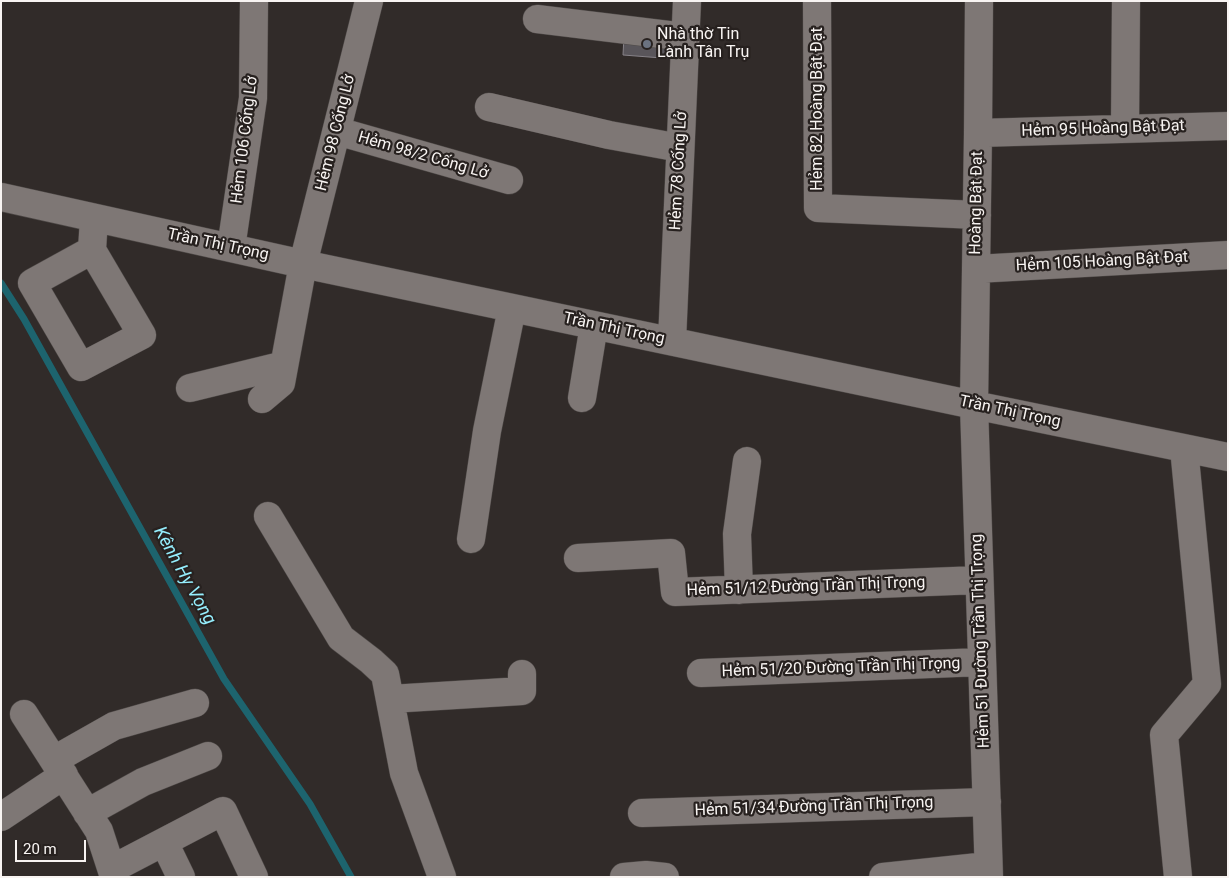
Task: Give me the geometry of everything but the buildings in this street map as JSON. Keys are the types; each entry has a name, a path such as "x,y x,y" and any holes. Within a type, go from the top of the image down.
{"street":[{"name":"Hẻm 106 Cống Lở","path":"231,248 253,98 254,1"},
{"name":"Hẻm 98 Cống Lở","path":"262,399 281,383 303,264 369,1"},
{"name":"Hẻm 78 Cống Lở","path":"672,342 687,1"},
{"name":"Hẻm 82 Hoàng Bật Đạt","path":"817,1 818,208 977,215"},
{"name":"Hoàng Bật Đạt","path":"974,405 979,1"},
{"path":"1125,129 1126,1"},
{"path":"537,19 685,37"},
{"path":"489,107 609,135 680,148"},
{"name":"Hẻm 95 Hoàng Bật Đạt","path":"978,133 1228,126"},
{"name":"Hẻm 98/2 Cống Lở","path":"337,131 509,180"},
{"name":"Trần Thị Trọng","path":"1,197 303,264 1228,457"},
{"path":"92,250 94,218"},
{"name":"Hẻm 105 Hoàng Bật Đạt","path":"976,269 1228,255"},
{"path":"471,539 487,431 512,308"},
{"path":"582,398 594,325"},
{"path":"190,388 284,365"},
{"name":"Hẻm 51 Đường Trần Thị Trọng","path":"974,405 989,872"},
{"path":"1177,872 1164,735 1208,684 1184,448"},
{"path":"739,590 737,534 747,461"},
{"path":"268,516 341,638 371,660 385,674 404,773 442,877"},
{"name":"Hẻm 51/12 Đường Trần Thị Trọng","path":"578,558 671,554 675,592 980,580"},
{"name":"Hẻm 51/20 Đường Trần Thị Trọng","path":"701,673 982,662"},
{"path":"390,699 522,691 522,674"},
{"path":"4,811 114,726 195,703"},
{"path":"24,714 98,831 113,873 164,842 223,810 254,877"},
{"path":"87,814 143,782 208,756"},
{"name":"Hẻm 51/34 Đường Trần Thị Trọng","path":"642,812 987,802"},
{"path":"164,842 181,877"},
{"path":"883,877 989,872"},
{"path":"624,877 646,875 665,877"}],"waterway":[{"name":"Kênh Hy Vọng","path":"1,283 24,319 224,679 310,804 351,877"}],"place":[{"name":"Nhà thờ Tin Lành Tân Trụ","path":"647,44"}]}
